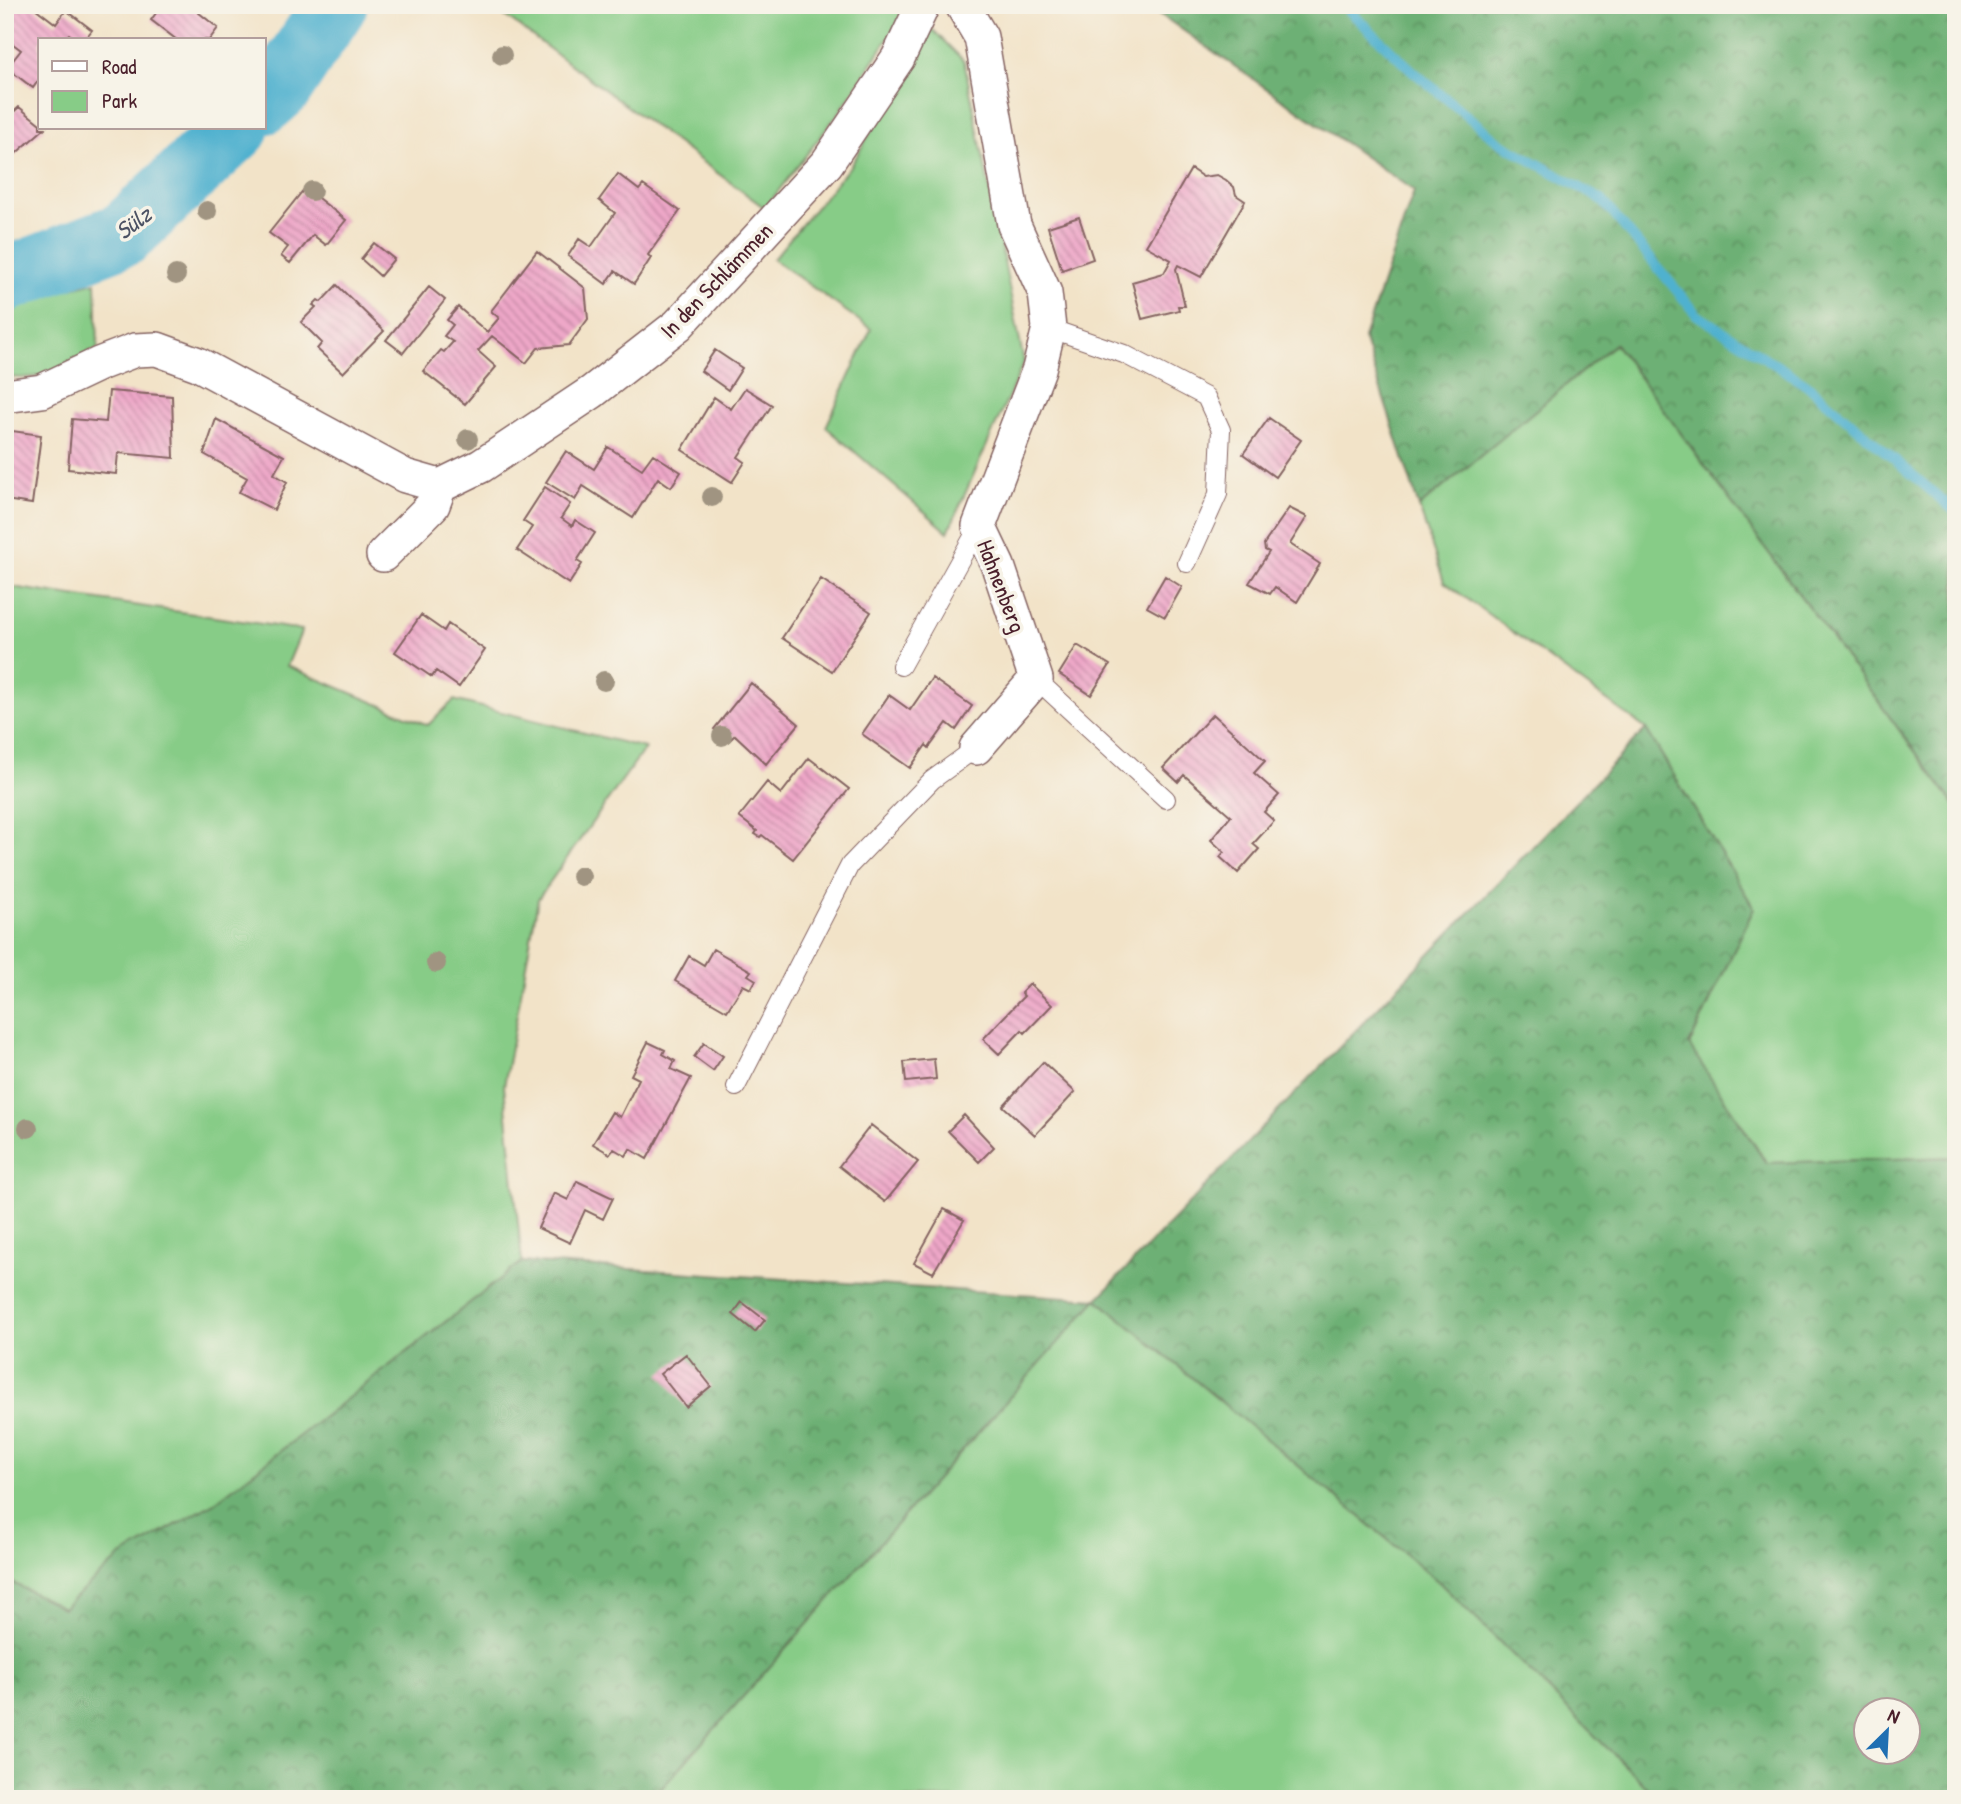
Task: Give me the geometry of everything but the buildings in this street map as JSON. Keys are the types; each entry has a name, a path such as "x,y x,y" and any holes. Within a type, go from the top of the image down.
{"street":[{"name":"In den Schlämmen","path":"440,486 481,466 592,392 678,325 827,163 898,58 923,5"},
{"name":"Hahnenberg","path":"961,5 981,37 1014,225 1045,293 1049,328 1039,369 979,526 998,566 1036,679"},
{"path":"5,396 42,391 135,350 157,349 198,364 405,476 440,486 433,505 383,555"},
{"path":"976,748 1036,679"}],"lane":[{"path":"1049,328 1124,354 1206,397 1221,430 1217,494 1187,563"},
{"path":"901,666 979,526"},
{"path":"1036,679 1166,799"},
{"path":"736,1087 850,865 932,780 976,748"}],"green space":[{"path":"490,5 901,5 903,16 841,110 765,208"},
{"path":"1118,5 1956,5 1956,807 1615,344 1419,507 1364,338 1414,191 1158,13"},
{"path":"931,28 964,61 1024,362 948,532 826,427 871,329 773,259 852,164"},
{"path":"96,282 98,348 44,376 5,377 5,304"},
{"path":"1615,344 1956,807 1956,1157 1767,1163 1689,1046 1754,908 1646,729 1444,582 1419,507"},
{"path":"5,586 302,630 287,666 428,725 454,700 645,748 538,899 504,1086 522,1262 214,1503 120,1557 63,1608 5,1579"},
{"path":"1646,729 1754,908 1689,1045 1766,1163 1956,1157 1956,1799 1659,1799 1439,1582 1097,1299"},
{"path":"522,1262 1097,1299 652,1799 5,1799 5,1579 63,1608 120,1557 214,1503"},
{"path":"1097,1299 1439,1582 1659,1799 652,1799"}],"waterway":[{"name":"Sülz","path":"266,100 281,87 335,5"},
{"path":"1343,5 1415,73 1499,142 1602,200 1697,315 1806,384 1956,512"},
{"name":"Sülz","path":"5,280 124,234 235,130"}]}
